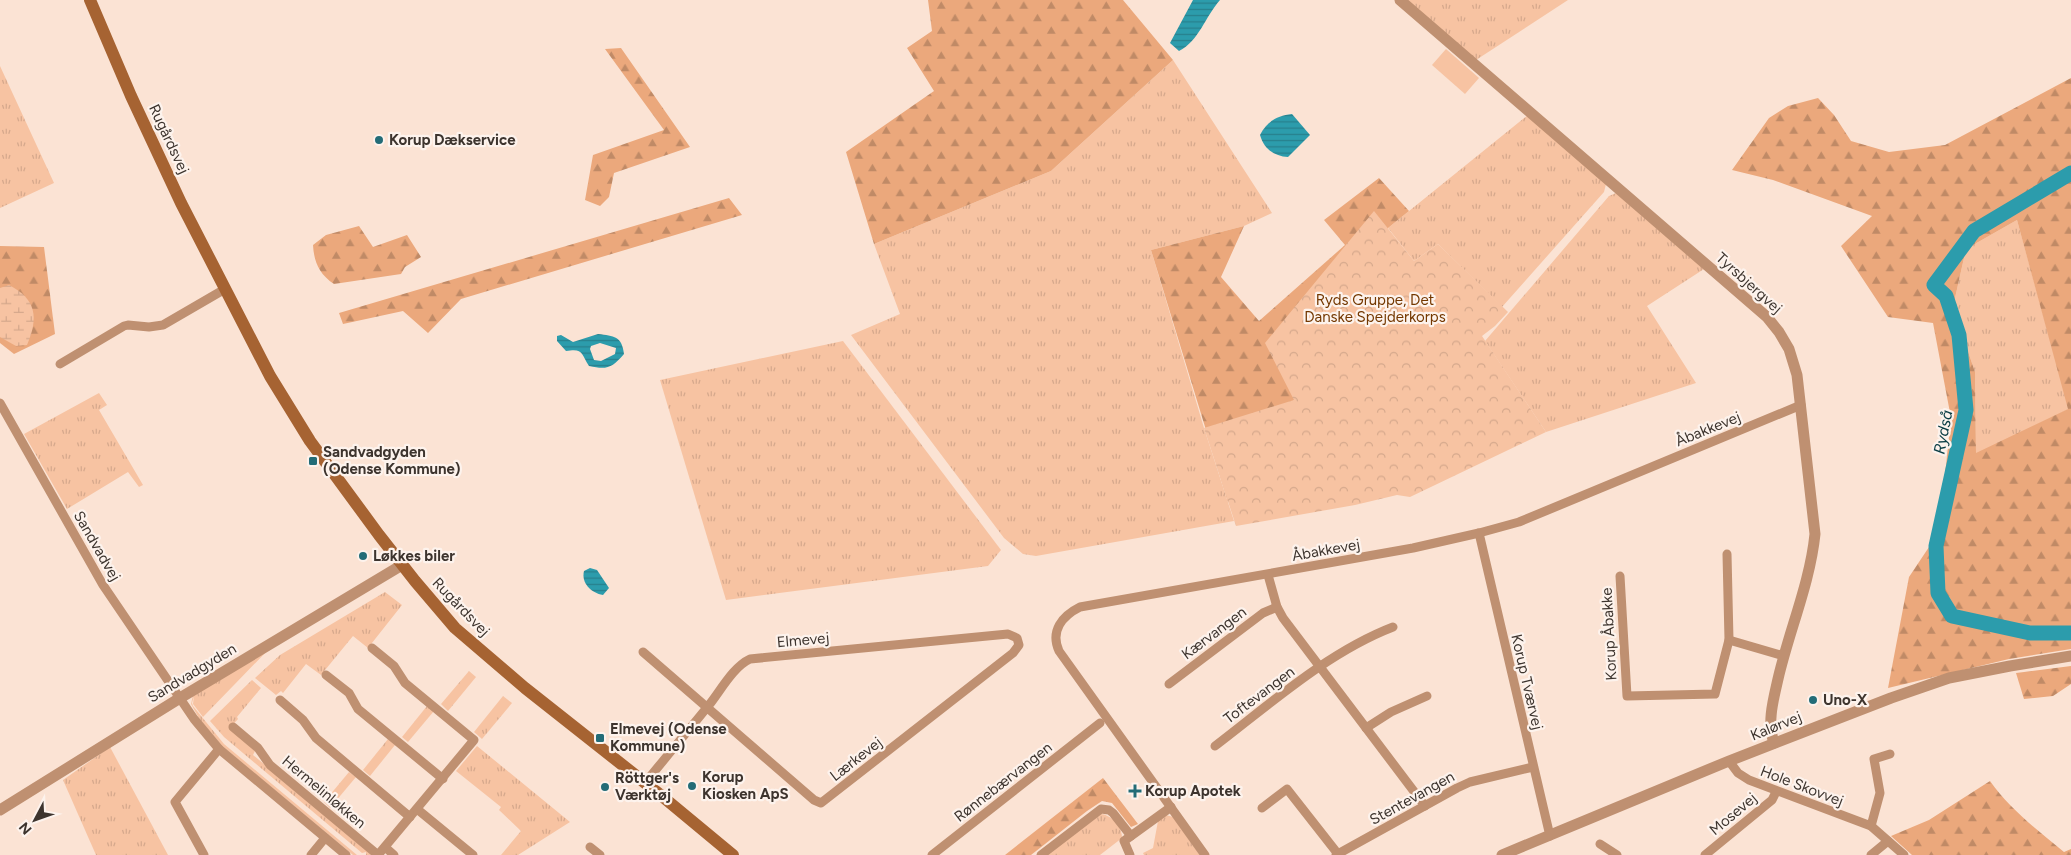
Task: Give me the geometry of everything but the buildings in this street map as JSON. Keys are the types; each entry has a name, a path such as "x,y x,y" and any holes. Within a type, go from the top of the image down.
{"main road":[{"name":"Rugårdsvej","path":"90,0 152,143 225,289 292,414 402,565 436,608 476,647 733,855"}],"street":[{"name":"Tyrsbjergvej","path":"1400,0 1767,317 1789,349 1797,375 1815,534 1813,555 1784,656 1770,716 1770,730 1774,743"},
{"path":"60,364 128,324 149,327 163,326 225,289"},
{"name":"Sandvadvej","path":"0,403 102,585 180,698"},
{"name":"Åbakkevej","path":"1206,855 1057,648 1055,638 1058,626 1070,612 1080,607 1413,548 1479,534 1519,522 1801,405"},
{"name":"Korup Tværvej","path":"1479,534 1550,836"},
{"name":"Korup Åbakke","path":"1620,576 1627,696 1715,694 1729,640 1727,554"},
{"name":"Sandvadgyden","path":"0,810 180,698 402,565"},
{"path":"1268,574 1277,607 1283,618 1425,806"},
{"name":"Kærvangen","path":"1169,684 1264,613 1277,607"},
{"name":"Toftevangen","path":"1215,746 1320,667 1356,643 1393,627"},
{"name":"Elmevej","path":"646,783 741,665 754,658 1008,634 1019,641"},
{"path":"1729,640 1784,656"},
{"name":"Lærkevej","path":"707,707 814,800 821,803 1016,650 1019,641"},
{"path":"372,648 394,666 405,683 473,739 473,743 385,847 394,855"},
{"path":"643,652 707,707"},
{"name":"Kalørvej","path":"1502,855 1729,761 1866,707 1949,678 2071,656"},
{"path":"326,675 349,693 358,709 443,779"},
{"path":"1366,728 1391,712 1427,696"},
{"path":"180,698 194,720 219,749 346,855"},
{"path":"280,700 303,720 316,738 410,817"},
{"name":"Rønnebærvangen","path":"932,855 1100,723"},
{"name":"Hermelinløkken","path":"233,727 258,748 270,765 378,855 385,847"},
{"path":"1091,730 1098,739"},
{"path":"204,855 175,802 219,749"},
{"path":"1871,826 1880,792 1874,759 1890,754"},
{"name":"Hole Skovvej","path":"1729,761 1738,773 1749,780 1776,792 1871,826 1904,855"},
{"name":"Stentevangen","path":"1262,808 1288,788 1337,855 1470,782 1533,768"},
{"name":"Mosevej","path":"1705,855 1772,800 1776,792"},
{"path":"1130,855 1124,841 1171,807"},
{"path":"417,809 473,855"},
{"path":"1041,855 1101,809 1109,810 1113,813 1131,836"},
{"path":"311,855 325,838"},
{"path":"1871,855 1888,841"},
{"path":"1600,844 1617,855"},
{"path":"590,847 600,855"}],"green space":[{"path":"928,0 1123,0 1173,60 1051,171 874,244 846,152 934,91 907,48 932,31"},
{"path":"1406,0 1568,0 1476,60"},
{"path":"621,48 690,147 614,173 609,197 600,206 585,200 593,155 664,130 605,49"},
{"path":"1446,49 1479,78 1465,94 1432,65"},
{"path":"1173,60 1272,213 1244,226 1151,250 1234,521 1036,556 1023,554 1004,538 851,335 900,314 874,244 1051,171"},
{"path":"0,66 54,183 0,208"},
{"path":"2071,78 2071,649 2009,659 1888,688 1909,577 1939,532 1951,418 1933,323 1888,317 1841,246 1872,216 1773,180 1732,170 1769,118 1788,106 1818,98 1834,115 1851,141 1889,152 1945,145","holes":["2017,220 2068,409 1976,453 1975,372 1953,307 1966,249"]},
{"path":"1528,115 1606,184 1604,192 1502,307 1438,244 1414,261 1388,228"},
{"path":"1379,178 1409,211 1388,228 1294,400 1228,502 1151,250 1244,226 1221,277 1259,321 1345,245 1324,220"},
{"path":"1616,193 1704,269 1647,306 1696,383 1546,432 1485,341 1609,196"},
{"path":"729,198 742,215 461,299 428,333 403,311 343,324 339,313"},
{"name":"Ryds Gruppe, Det Danske Spejderkorps","path":"1374,211 1414,261 1438,244 1508,312 1482,336 1546,432 1410,497 1397,495 1355,505 1236,526 1204,428 1294,400 1265,343"},
{"path":"2017,220 2069,409 1976,454 1975,372 1953,307 1966,249"},
{"path":"359,226 373,247 407,235 421,257 405,267 401,274 334,284 318,267 313,245 326,235"},
{"path":"0,246 44,247 55,334 14,354 0,343"},
{"path":"9,285 25,296 33,310 33,326 27,345 16,346 0,337 0,288"},
{"path":"843,341 1001,550 988,566 726,600 660,380"},
{"path":"99,393 107,405 99,410 143,485 139,487 128,472 67,509 24,434"},
{"path":"385,592 402,605 368,648 353,636 321,675 306,664 283,693 281,691 276,695 255,678 280,655"},
{"path":"267,651 203,717 193,704 194,696 192,703 193,706 224,744 357,855 353,855 223,747 200,720 191,704 193,695"},
{"path":"2071,666 2071,684 2053,696 2024,699 2016,673"},
{"path":"469,671 476,677 448,711 441,704"},
{"path":"252,680 261,688 230,728 255,751 253,755 372,853 370,855 366,855 366,852 362,853 224,737 210,721"},
{"path":"503,696 512,703 482,739 474,732"},
{"path":"427,706 434,711 408,742 402,737"},
{"path":"388,739 395,745 370,776 363,770"},
{"path":"477,746 570,822 518,855 501,855 521,831 499,810 501,807 456,771"},
{"path":"110,747 168,855 96,855 63,780"},
{"path":"349,772 356,777 330,808 324,802"},
{"path":"1103,778 1138,824 1131,827 1112,803 1102,801 1031,855 1005,855"},
{"path":"1990,781 2024,819 2064,852 2071,849 2071,855 1912,855 1891,836 1929,820"},
{"path":"1101,814 1116,822 1122,838 1100,855 1047,855"},
{"path":"1166,815 1173,817 1200,855 1144,855 1143,853 1153,848 1158,821"}],"water":[{"path":"1193,0 1220,0 1197,35 1186,47 1179,51 1170,43"},
{"path":"1292,114 1310,135 1288,157 1278,155 1267,148 1260,135 1273,120"},
{"path":"598,334 609,335 619,340 624,354 609,367 589,366 581,352 576,350 566,351 557,341 557,336 561,335 573,342","holes":["600,343 616,348 615,354 601,361 594,360 590,349 591,346"]},
{"path":"590,568 597,570 609,588 603,595 591,590 584,580 584,571"}],"waterway":[{"name":"Rydså","path":"2071,173 1974,231 1934,285 1946,296 1959,335 1966,410 1936,546 1938,593 1952,616 2030,633 2071,633"}],"place":[{"name":"Korup Dækservice","path":"379,140"},
{"name":"Sandvadgyden (Odense Kommune)","path":"313,461"},
{"name":"Løkkes biler","path":"363,556"},
{"name":"Uno-X","path":"1813,700"},
{"name":"Elmevej (Odense Kommune)","path":"600,738"},
{"name":"Korup Kiosken ApS","path":"692,786"},
{"name":"Röttger's Værktøj","path":"605,787"},
{"name":"Korup Apotek","path":"1135,791"}]}
